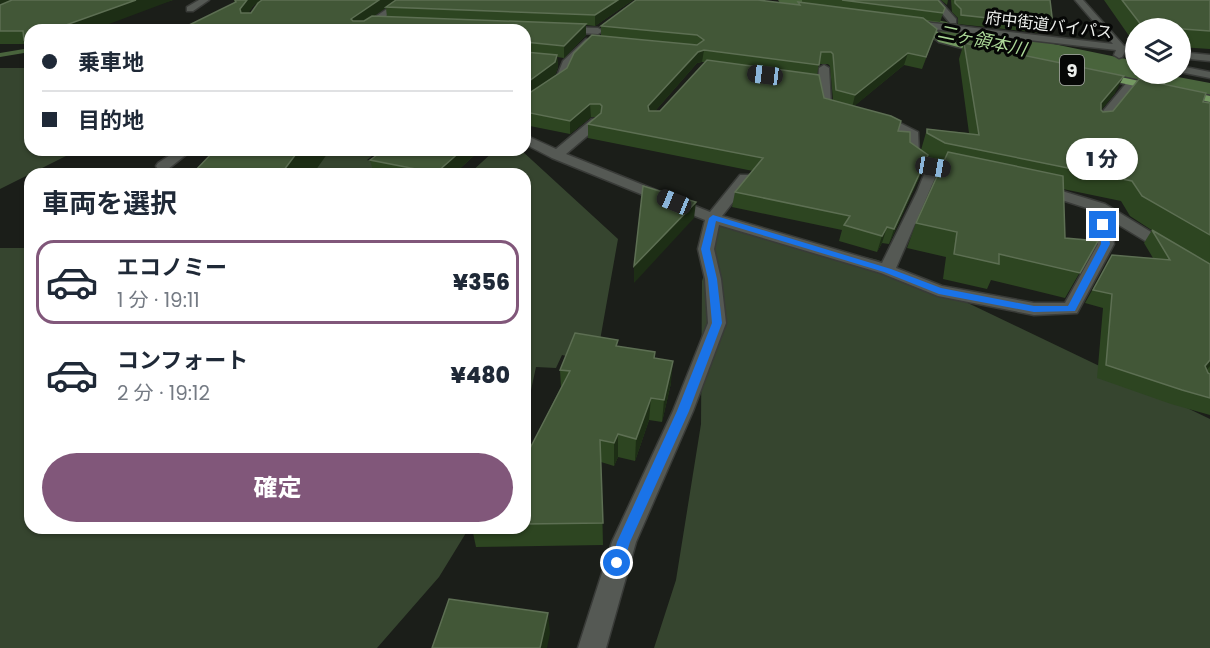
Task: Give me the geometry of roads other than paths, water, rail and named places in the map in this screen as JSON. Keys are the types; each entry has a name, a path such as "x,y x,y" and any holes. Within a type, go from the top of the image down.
{"main road":[{"path":"903,22 924,25 935,36 954,44 1000,54"},
{"name":"9","path":"1081,72 1125,81"},
{"name":"9","path":"1137,84 1210,99"}],"street":[{"path":"190,9 205,0"},
{"path":"369,24 405,0"},
{"path":"934,0 953,21"},
{"path":"1079,0 1121,48 1118,57 1125,58"},
{"path":"372,22 394,22"},
{"name":"府中街道バイパス","path":"924,25 1125,49"},
{"path":"531,100 562,77 562,62 602,28 556,29"},
{"path":"588,41 600,42"},
{"path":"1191,56 1210,58"},
{"path":"824,68 819,83 826,107 892,124 914,135 913,154 933,167 982,176"},
{"path":"1191,71 1210,75"},
{"path":"1098,125 1131,84"},
{"path":"556,155 596,122"},
{"path":"531,143 713,218 887,270 939,291 1034,309 1071,309 1106,244 1100,207"},
{"path":"163,166 177,156"},
{"path":"887,270 924,192 933,167"},
{"path":"592,648 624,542 683,411 717,323 713,279 705,249 713,218 745,178"},
{"path":"1023,185 1100,207 1210,275"}],"water":[{"path":"977,38 1125,66 1125,77 969,44"},
{"path":"1191,79 1210,83 1210,95 1158,84 1191,84"}],"waterway":[{"name":"二ヶ領本川","path":"794,0 1125,71"},
{"path":"0,55 24,51"}]}
